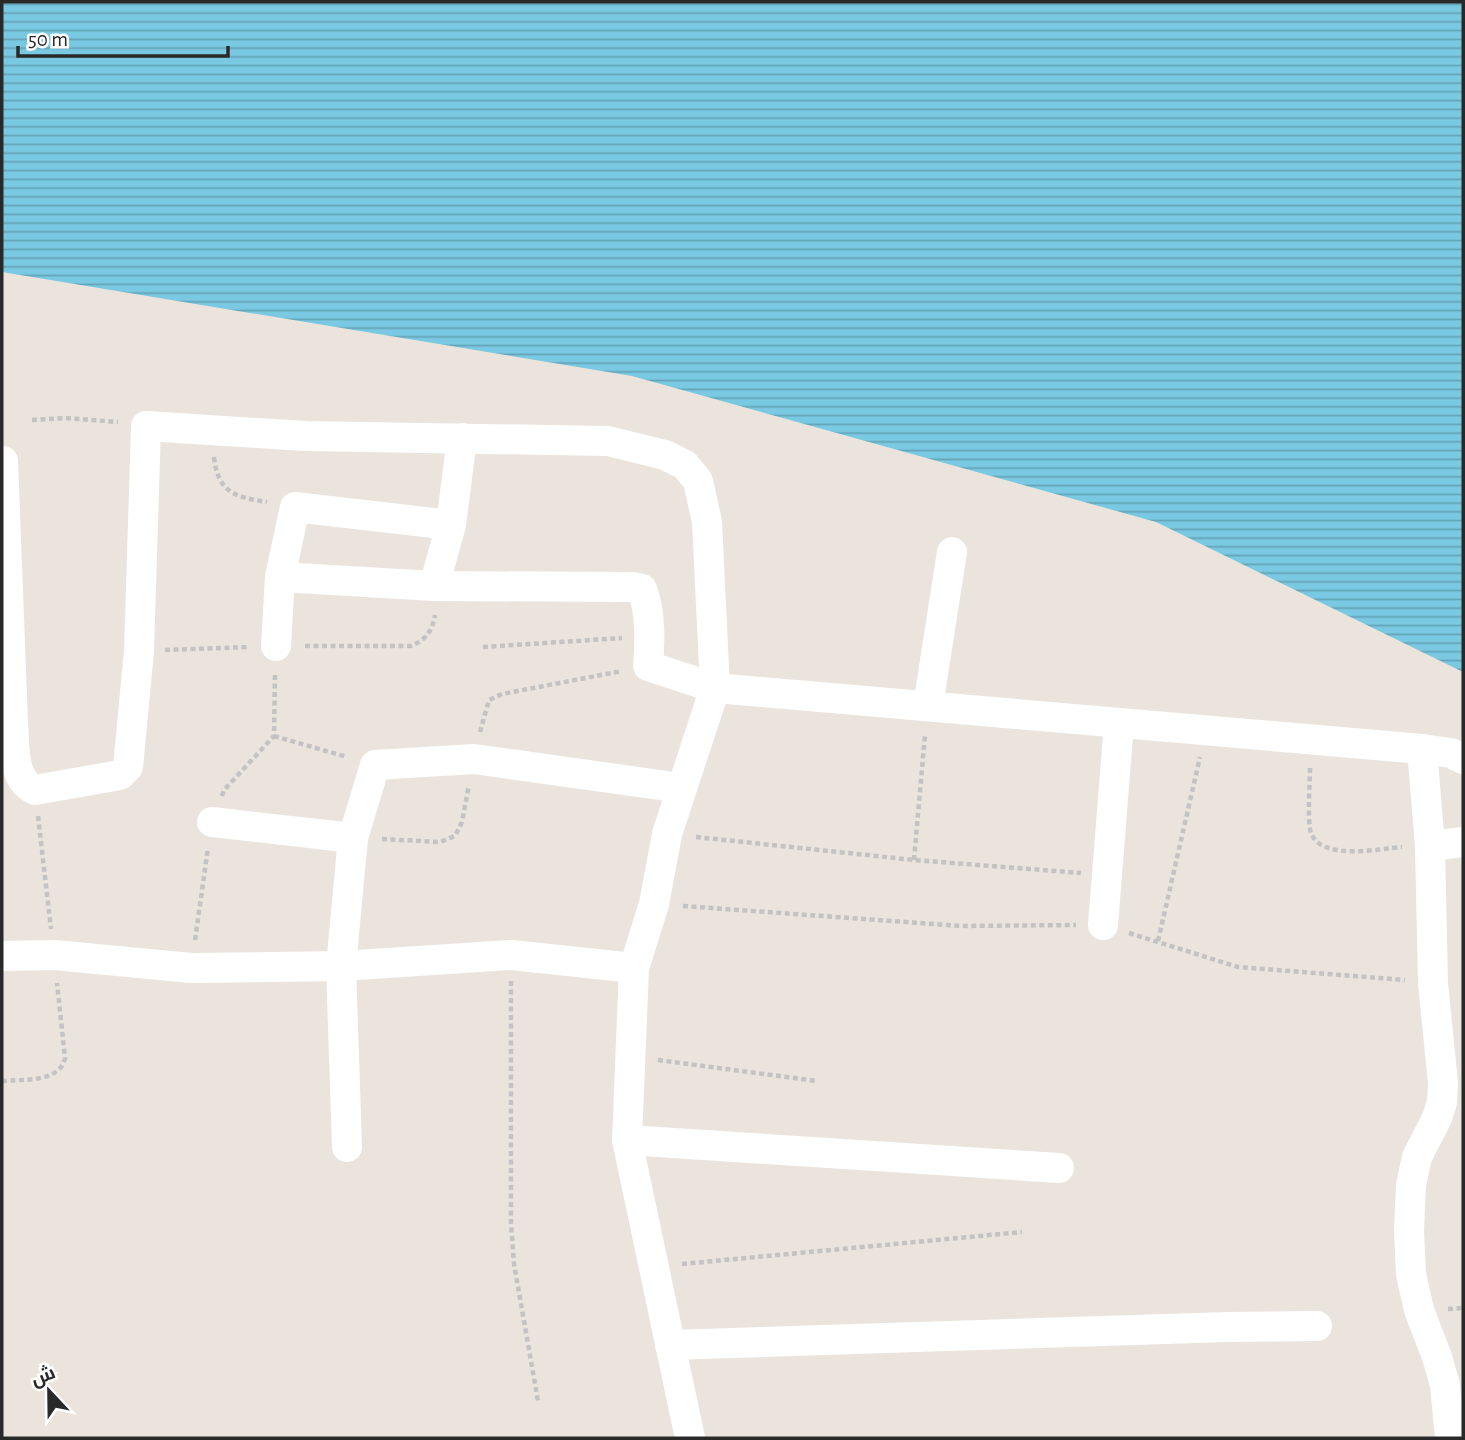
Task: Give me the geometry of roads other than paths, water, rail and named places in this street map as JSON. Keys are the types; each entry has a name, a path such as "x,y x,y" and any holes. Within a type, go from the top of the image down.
{"street":[{"path":"3,461 12,709 17,762 19,776 26,786 35,790 120,775 125,771 128,762 139,652 146,426 305,436 608,442 665,455 685,465 698,481 707,522 715,688 667,834 654,904 634,968 627,1140 690,1438"},
{"path":"435,586 451,525 462,438"},
{"path":"276,646 280,578 295,507 451,525"},
{"path":"928,706 952,552"},
{"path":"280,578 435,586 596,589 610,586 642,589 647,602 650,637 648,666 715,688 1310,739 1451,753 1463,758"},
{"path":"1103,925 1119,723"},
{"path":"1422,750 1430,846 1433,983 1443,1101 1417,1157 1411,1185 1409,1231 1412,1274 1419,1310 1445,1385 1450,1438"},
{"path":"347,1147 341,966 353,838 375,765 474,759 681,788"},
{"path":"212,822 353,838"},
{"path":"1430,846 1463,842"},
{"path":"2,957 54,956 191,968 341,966 511,955 634,968"},
{"path":"627,1140 1059,1168"},
{"path":"670,1345 1202,1327 1317,1326"}],"water":[{"path":"2,2 1463,2 1463,672 1156,522 632,376 2,272"}]}
